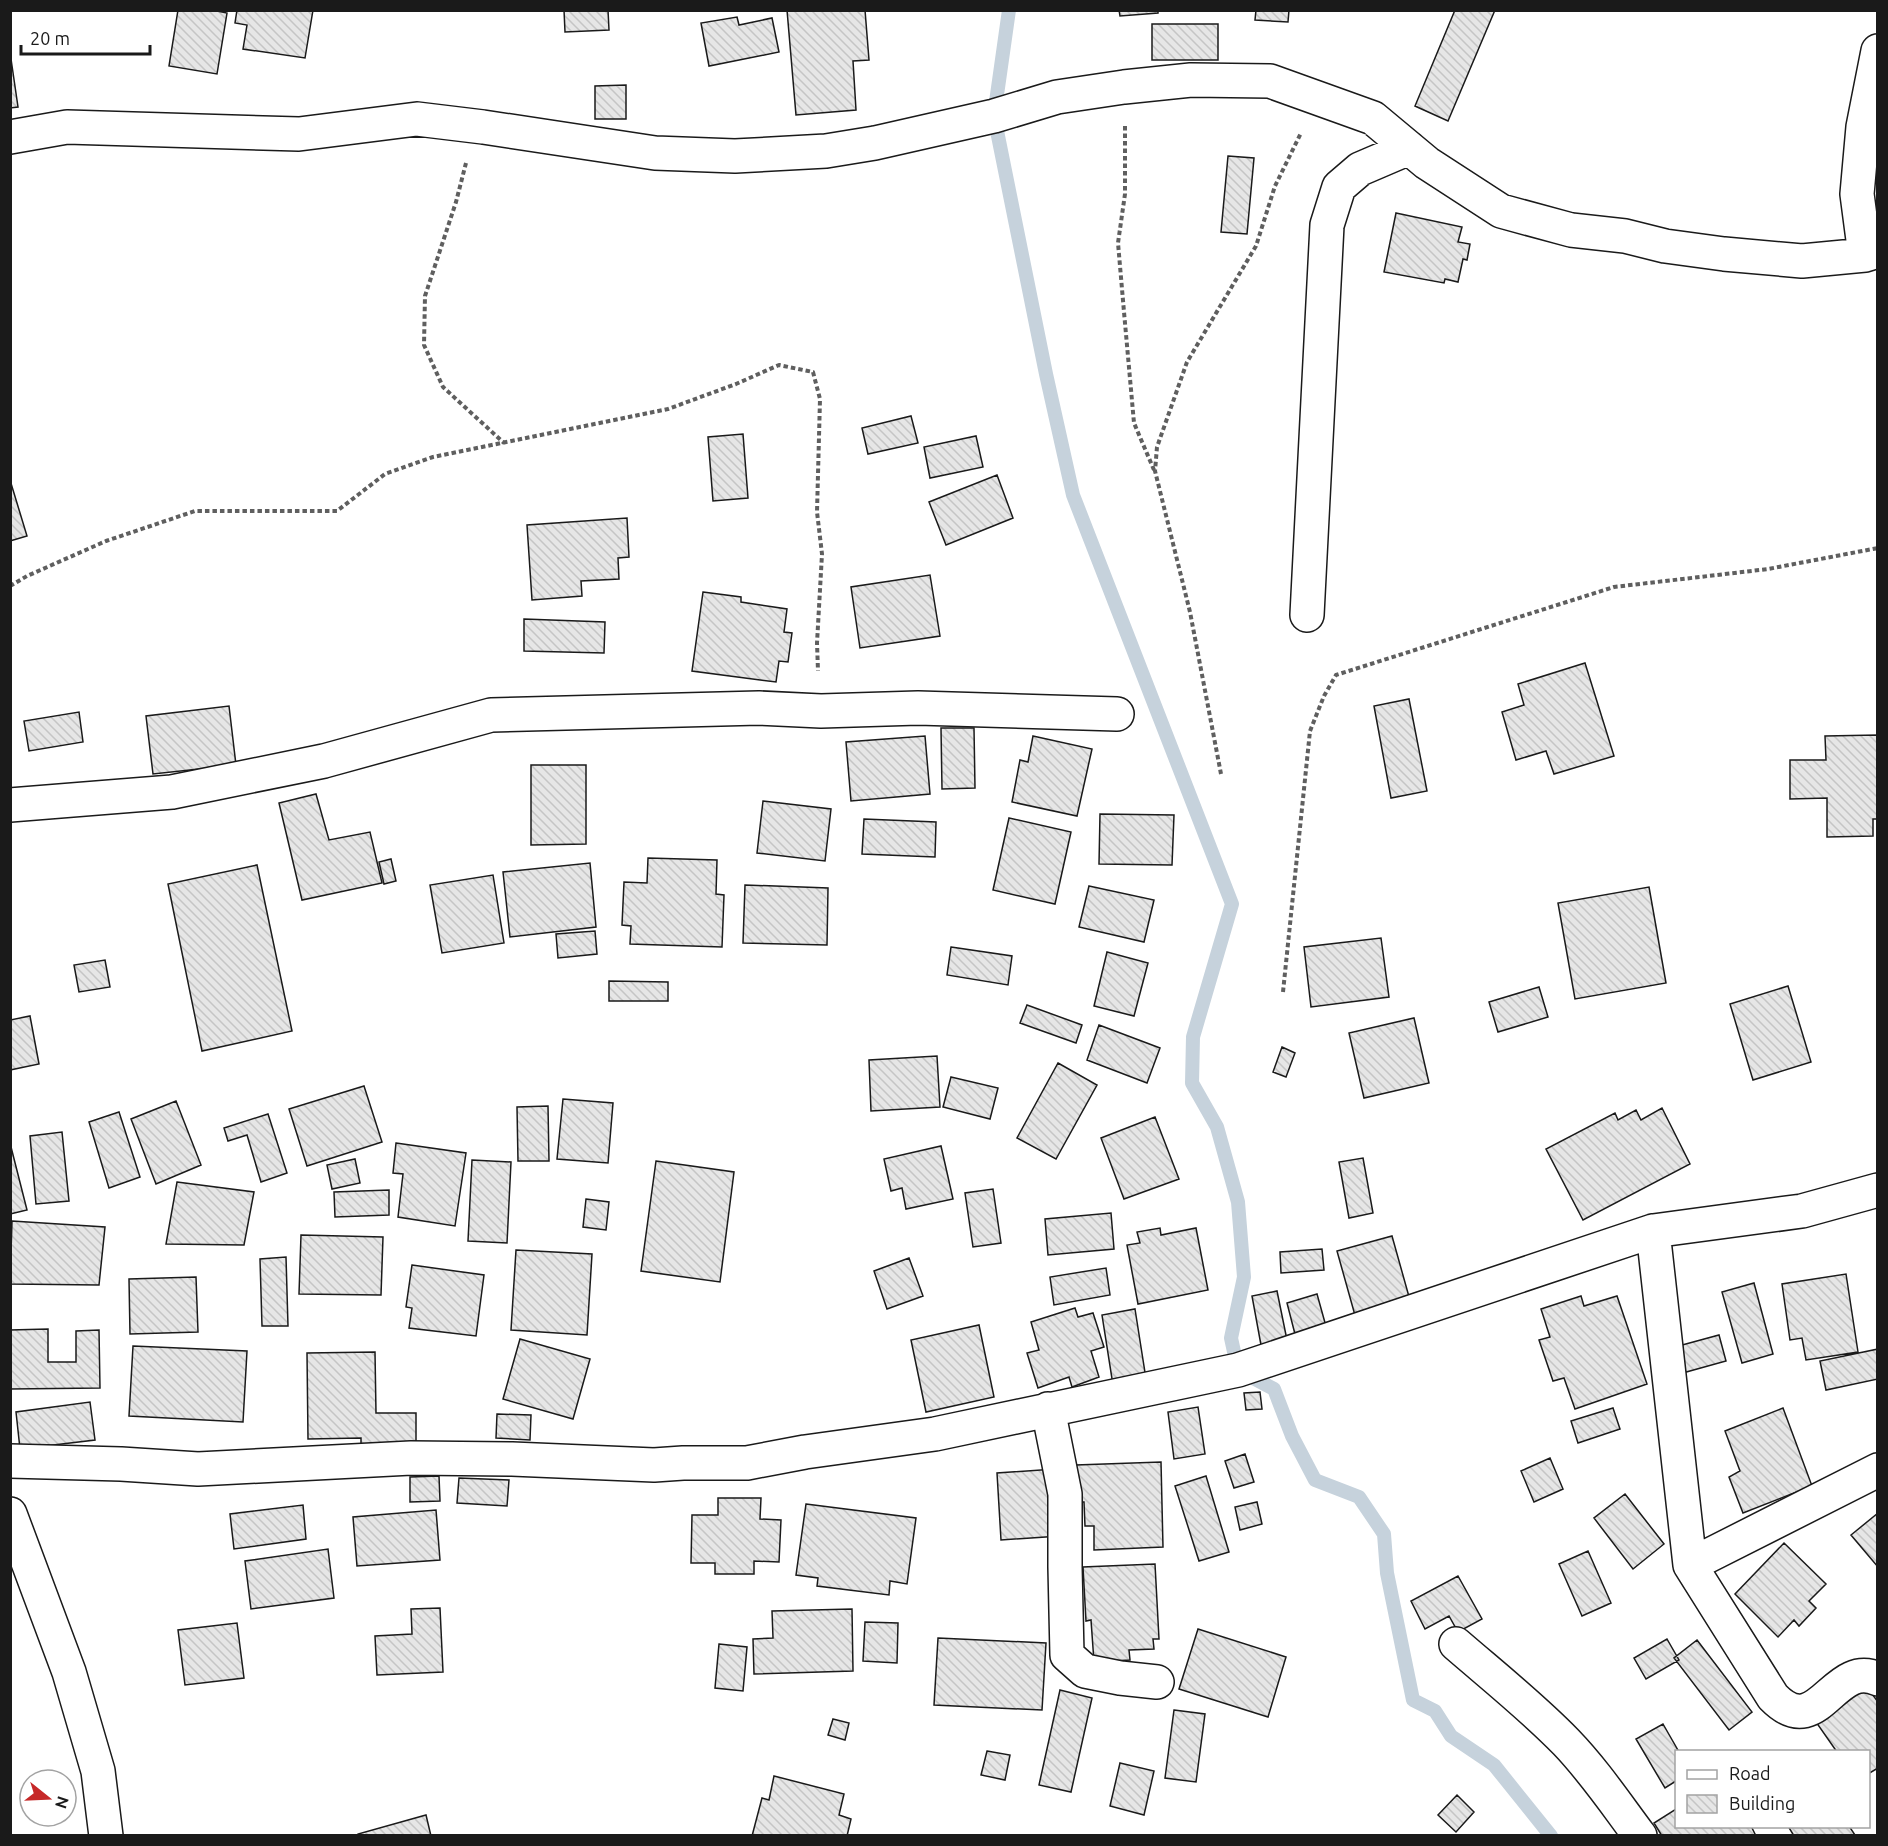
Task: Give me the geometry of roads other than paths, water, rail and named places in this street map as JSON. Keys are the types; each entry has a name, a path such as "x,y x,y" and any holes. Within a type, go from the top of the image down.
{"street":[{"path":"10,136 66,126 299,134 417,119 655,153 735,156 826,151 875,143 994,116 1057,97 1124,87 1191,80 1270,81 1373,118 1446,177 1501,211 1571,230 1625,236 1665,246 1802,261 1871,253 1857,194 1863,127 1878,51"},
{"path":"1307,615 1327,225 1339,187 1360,169 1409,148"},
{"path":"10,805 172,792 324,760 491,716 759,708 821,711 918,708 1117,714"},
{"path":"10,1461 198,1469 411,1458 512,1459 654,1465 683,1462 747,1463 805,1452 935,1434 1238,1370 1653,1231 1802,1211 1878,1190"},
{"path":"1653,1231 1690,1565 1773,1697 1784,1708 1800,1713 1810,1709 1852,1677 1870,1676 1878,1679"},
{"path":"1048,1409 1065,1494 1067,1655 1085,1671 1157,1682"},
{"path":"1690,1565 1878,1470"},
{"path":"10,1514 72,1683 98,1771 106,1836"},
{"path":"1456,1644 1534,1711 1566,1742 1594,1773 1640,1836"}],"waterway":[{"path":"1009,10 994,116 1073,495 1232,904 1193,1037 1192,1083 1217,1127 1238,1202 1244,1277 1231,1338 1238,1370 1274,1389 1292,1436 1315,1480 1359,1497 1384,1534 1387,1573 1413,1700 1435,1711 1451,1736 1494,1765 1551,1836"}]}
